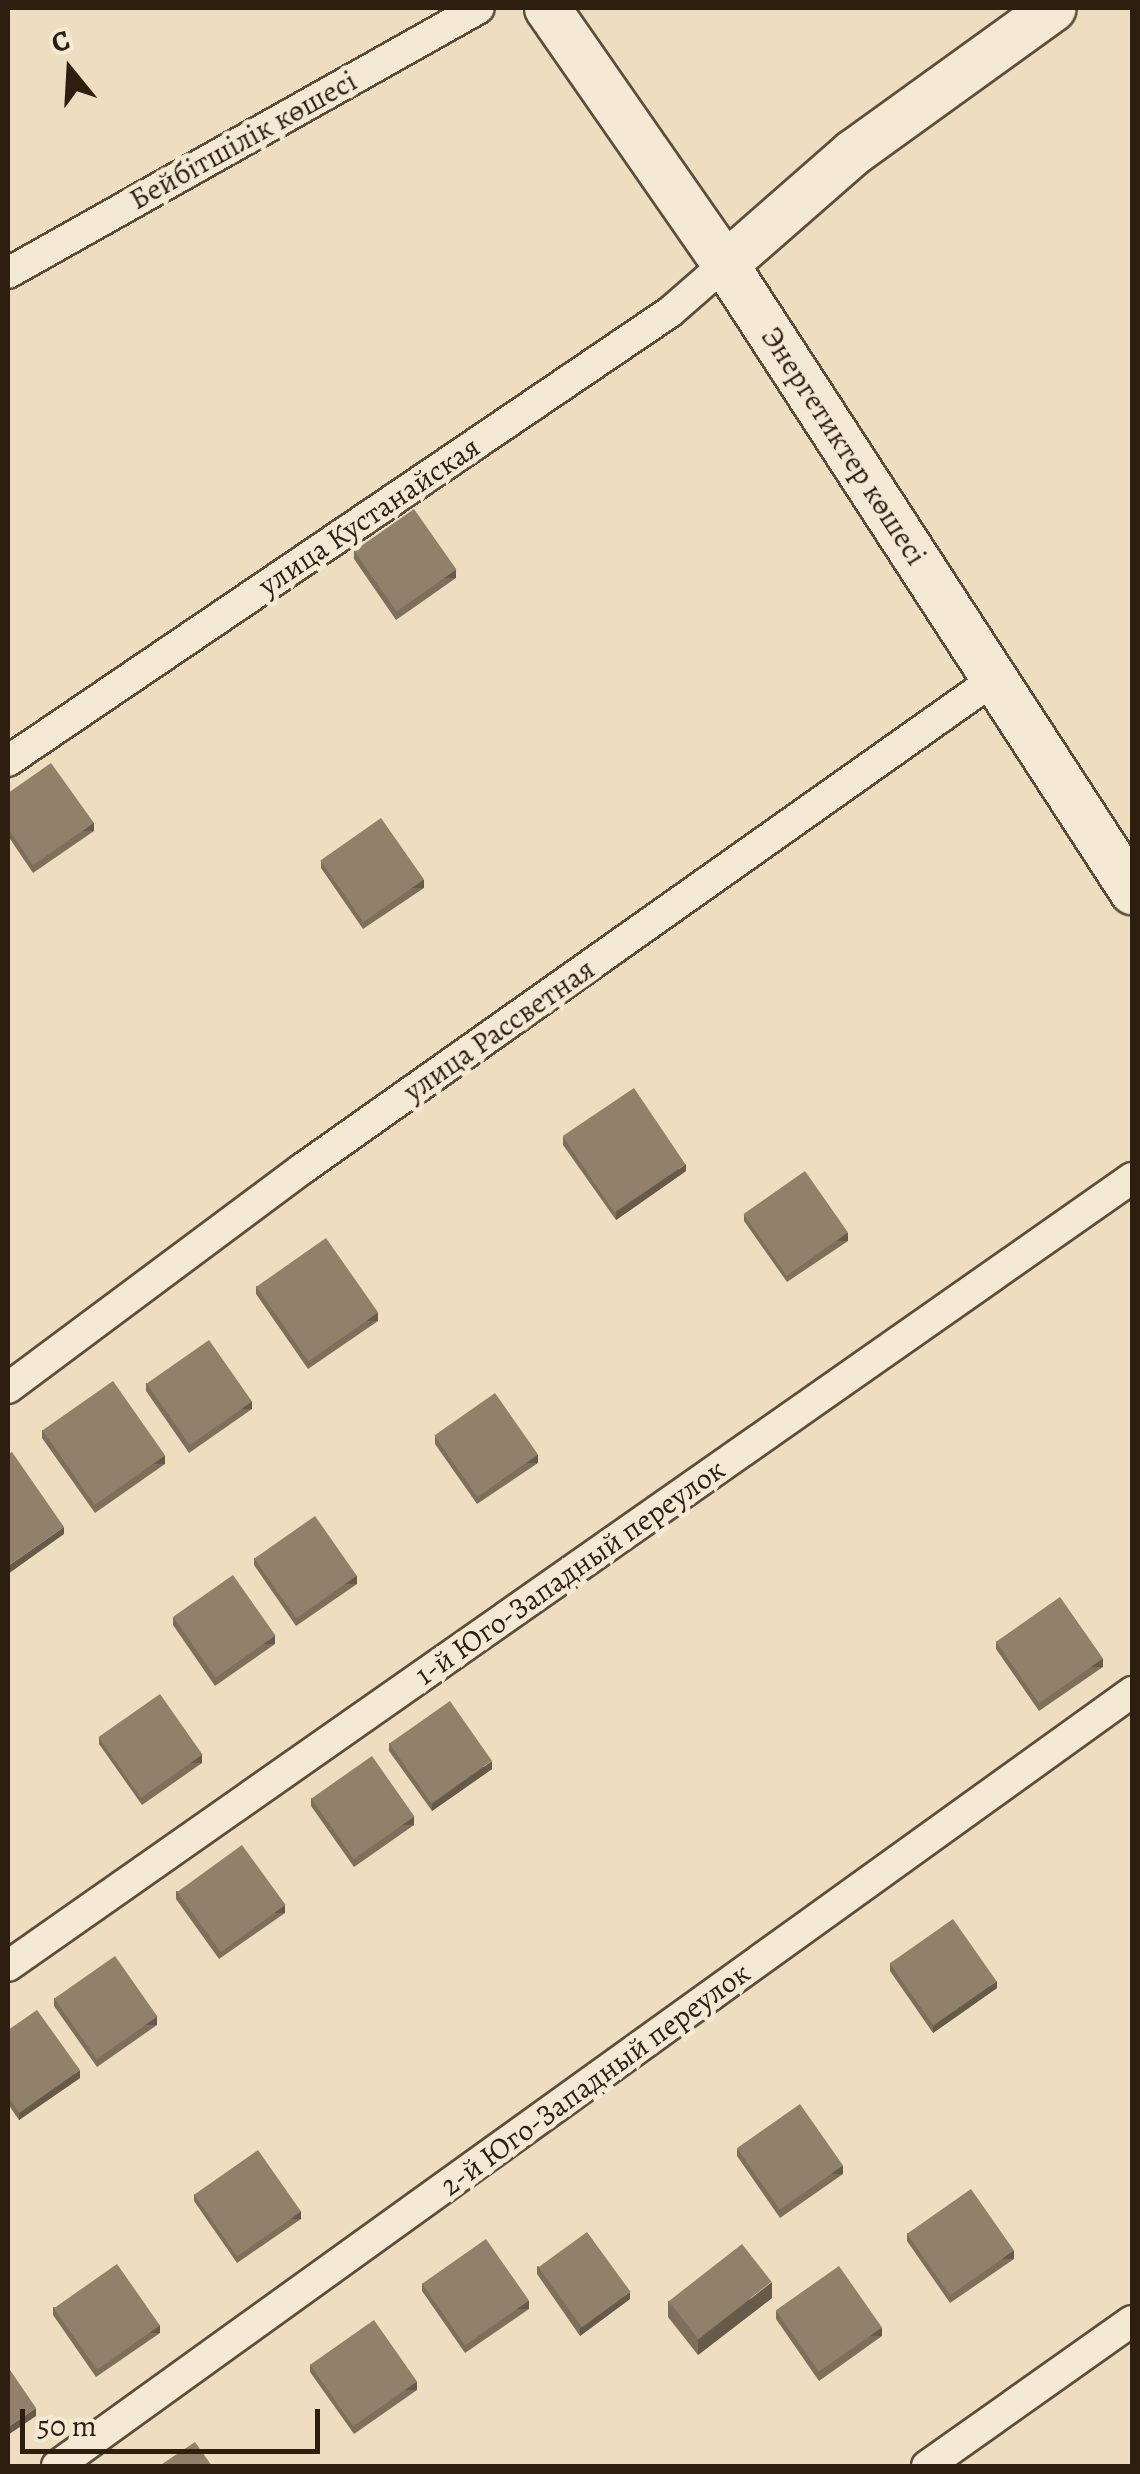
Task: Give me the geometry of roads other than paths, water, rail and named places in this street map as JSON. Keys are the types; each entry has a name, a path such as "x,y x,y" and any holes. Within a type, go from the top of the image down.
{"main road":[{"name":"Энергетиктер көшесі","path":"547,8 724,264 1132,891"},
{"path":"724,264 852,152 1025,16"}],"street":[{"name":"Бейбітшілік көшесі","path":"8,273 479,8"},
{"name":"улица Кустанайская","path":"8,761 670,312 724,264"},
{"name":"улица Рассветная","path":"8,1388 302,1169 996,678"},
{"name":"1-й Юго-Западный переулок","path":"8,1966 1132,1178"},
{"name":"2-й Юго-Западный переулок","path":"57,2466 1132,1692"},
{"path":"927,2466 1132,2321"}]}
